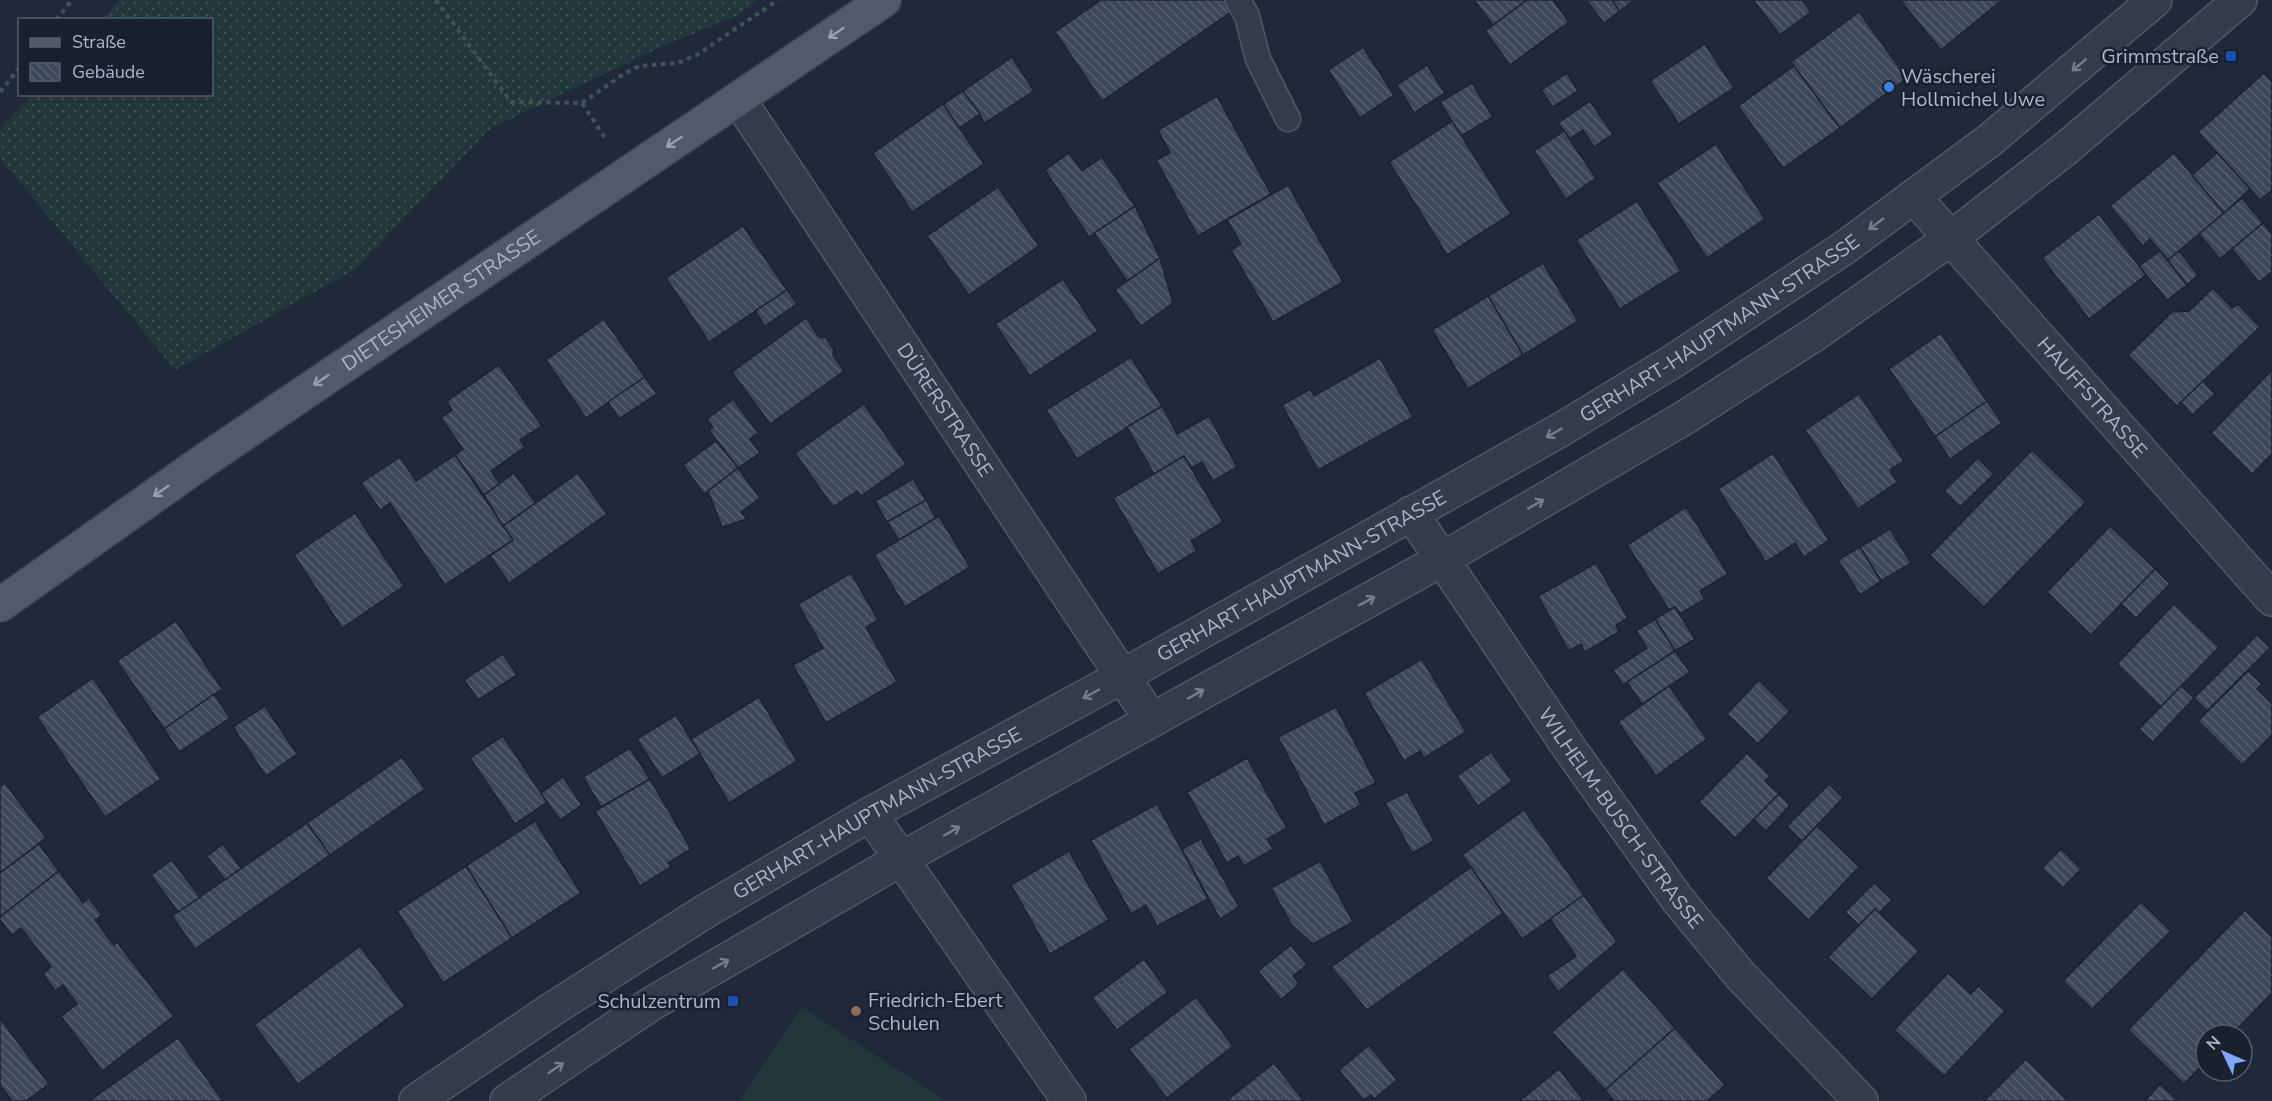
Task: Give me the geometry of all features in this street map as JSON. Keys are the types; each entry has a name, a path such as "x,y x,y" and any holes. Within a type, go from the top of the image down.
{"main road":[{"name":"DIETESHEIMER STRASSE","path":"0,606 212,455 884,0"}],"street":[{"name":"GERHART-HAUPTMANN-STRASSE","path":"416,1101 551,1010 704,912 870,814 1123,676 1562,429 1675,360 1827,260 1990,140 2155,0"},
{"path":"507,1101 651,1004 1151,719 1441,560 1684,418 1815,334 1950,239 2064,150 2241,0"},
{"name":"DÜRERSTRASSE","path":"739,100 1151,719"},
{"name":"HAUFFSTRASSE","path":"1914,197 2272,599"},
{"name":"WILHELM-BUSCH-STRASSE","path":"1411,513 1572,752 1678,900 1740,975 1861,1101"},
{"path":"870,814 1069,1101"}],"lane":[{"path":"1238,0 1247,16 1258,59 1288,119"}],"path":[{"path":"58,18 72,0"},
{"path":"436,0 511,102 582,104 622,75 639,66 678,63 697,55 778,0"},
{"path":"0,92 18,70"},
{"path":"582,104 627,172"}],"green space":[{"path":"120,0 759,0 735,17 663,46 491,128 354,270 175,370 0,158 0,129 31,96 213,96 213,18 103,18"},
{"path":"802,1007 945,1101 739,1101"}],"building":[{"path":"1101,0 1227,0 1234,10 1102,101 1055,32"},
{"path":"1474,0 1527,0 1493,25"},
{"path":"1527,0 1553,0 1569,22 1510,65 1485,31"},
{"path":"1586,0 1612,0 1620,11 1604,23"},
{"path":"1612,0 1634,0 1620,11"},
{"path":"1753,0 1802,0 1811,12 1780,35"},
{"path":"1900,0 2002,0 1941,50"},
{"path":"1859,12 1907,78 1840,128 1791,62"},
{"path":"1705,44 1734,88 1679,124 1650,81"},
{"path":"1363,47 1394,95 1360,118 1328,70"},
{"path":"1012,57 1034,91 985,123 963,91"},
{"path":"1427,65 1445,93 1414,113 1397,85"},
{"path":"1794,66 1840,128 1783,168 1738,106"},
{"path":"1567,73 1578,91 1553,107 1541,90"},
{"path":"2264,73 2272,82 2272,190 2260,200 2198,132"},
{"path":"1472,83 1493,117 1461,136 1440,102"},
{"path":"963,91 980,114 959,128 943,104"},
{"path":"1217,96 1271,194 1198,236 1156,160 1170,153 1158,130"},
{"path":"1590,101 1613,134 1594,147 1583,130 1570,139 1558,123"},
{"path":"943,104 984,164 912,212 873,153"},
{"path":"1452,121 1511,214 1447,255 1389,162"},
{"path":"1564,131 1596,178 1566,199 1534,151"},
{"path":"1716,144 1765,219 1707,258 1657,183"},
{"path":"1069,153 1082,171 1102,157 1135,206 1089,237 1045,170"},
{"path":"2174,153 2224,213 2168,260 2150,239 2143,246 2110,206"},
{"path":"2217,153 2250,189 2224,213 2192,175"},
{"path":"1288,185 1343,282 1273,322 1231,250 1241,244 1227,220"},
{"path":"998,187 1039,246 969,295 927,236"},
{"path":"2242,198 2263,223 2220,259 2199,234"},
{"path":"1637,201 1681,271 1620,309 1576,240"},
{"path":"1135,206 1160,258 1127,281 1094,233"},
{"path":"2099,214 2146,275 2089,319 2042,258"},
{"path":"2263,223 2272,234 2272,272 2259,282 2232,249"},
{"path":"743,226 787,290 709,342 666,278"},
{"path":"2160,251 2187,285 2167,300 2139,266"},
{"path":"2179,251 2198,275 2187,285 2168,260"},
{"path":"1160,258 1173,303 1141,326 1115,290"},
{"path":"1543,263 1578,321 1523,355 1488,296"},
{"path":"1063,279 1098,331 1030,376 995,324"},
{"path":"2213,288 2232,308 2238,304 2260,327 2177,406 2128,355 2172,312 2189,311"},
{"path":"787,290 797,304 765,326 755,311"},
{"path":"1488,296 1523,355 1468,389 1432,330"},
{"path":"806,318 819,337 826,338 834,350 833,355 844,371 770,424 732,372"},
{"path":"604,319 645,377 586,418 546,360"},
{"path":"1941,333 1987,401 1935,437 1889,369"},
{"path":"1131,357 1162,406 1077,459 1046,410"},
{"path":"1380,358 1413,417 1318,470 1282,405 1310,389 1314,396"},
{"path":"499,365 542,426 520,440 525,447 491,471 500,484 484,495 455,455 463,449 441,418 452,410 447,401"},
{"path":"2272,370 2272,454 2252,474 2211,433"},
{"path":"645,377 657,394 619,419 608,402"},
{"path":"2203,381 2215,394 2192,415 2181,402"},
{"path":"1859,394 1904,461 1890,470 1897,482 1858,509 1805,430"},
{"path":"733,399 758,433 750,439 760,453 738,468 709,430 713,427 707,419"},
{"path":"1987,401 2002,423 1950,459 1935,437"},
{"path":"864,404 906,464 861,496 857,491 833,507 795,453"},
{"path":"1162,406 1177,434 1209,416 1237,467 1213,481 1202,462 1191,468 1184,456 1154,474 1127,427"},
{"path":"716,441 738,468 704,494 683,465"},
{"path":"2032,450 2086,502 1984,607 1930,555"},
{"path":"1773,453 1829,540 1804,557 1795,543 1766,562 1718,489"},
{"path":"455,455 513,540 445,585 390,503 380,510 361,483 400,457 416,481"},
{"path":"1184,456 1223,522 1191,541 1197,551 1158,574 1113,498"},
{"path":"1978,458 1994,474 1960,507 1944,491"},
{"path":"738,468 760,498 741,512 747,519 722,527 708,491"},
{"path":"514,473 536,503 503,526 484,495"},
{"path":"578,473 607,514 509,583 490,556 513,540 503,526"},
{"path":"913,479 926,500 887,522 875,501"},
{"path":"926,500 936,518 899,540 887,522"},
{"path":"1686,507 1728,574 1700,591 1705,599 1680,614 1675,607 1669,610 1627,545"},
{"path":"355,513 404,586 342,628 294,555"},
{"path":"939,516 970,567 905,607 874,555"},
{"path":"2110,526 2155,569 2091,635 2047,592"},
{"path":"1890,529 1911,563 1881,581 1860,547"},
{"path":"1860,547 1881,581 1860,595 1838,560"},
{"path":"1596,563 1628,618 1616,625 1619,632 1585,652 1581,644 1569,651 1538,596"},
{"path":"2155,569 2170,584 2136,618 2121,604"},
{"path":"851,573 878,620 866,627 897,682 826,723 793,665 823,648 798,604"},
{"path":"2174,604 2219,647 2161,707 2117,664"},
{"path":"1675,607 1695,639 1675,651 1655,619"},
{"path":"1655,619 1675,651 1623,685 1613,670 1647,648 1636,631"},
{"path":"176,621 222,689 164,729 117,661"},
{"path":"2257,635 2270,648 2207,711 2194,698"},
{"path":"1675,651 1690,672 1642,704 1627,682"},
{"path":"503,654 517,675 478,700 464,680"},
{"path":"1422,659 1466,732 1424,758 1420,751 1404,761 1364,693"},
{"path":"2248,671 2262,684 2257,689 2272,704 2272,735 2242,765 2198,721"},
{"path":"93,678 161,779 105,817 37,717"},
{"path":"1759,680 1790,711 1758,744 1727,714"},
{"path":"1669,686 1707,739 1656,776 1618,722"},
{"path":"2181,686 2194,698 2153,742 2139,729"},
{"path":"214,694 230,718 179,752 164,729"},
{"path":"759,697 797,761 729,803 691,739"},
{"path":"265,706 297,754 266,776 233,727"},
{"path":"1336,707 1376,783 1355,793 1361,805 1324,825 1278,737"},
{"path":"676,715 700,754 662,778 637,739"},
{"path":"503,736 547,802 515,824 470,758"},
{"path":"630,748 650,779 601,807 583,777"},
{"path":"1491,752 1512,781 1478,806 1457,776"},
{"path":"1747,753 1770,776 1765,781 1779,794 1735,838 1699,802"},
{"path":"402,757 425,789 330,855 307,823"},
{"path":"1247,758 1287,828 1267,839 1273,849 1244,866 1238,856 1227,863 1187,792"},
{"path":"563,777 582,805 560,820 541,793"},
{"path":"650,779 691,849 668,863 671,867 640,886 595,811"},
{"path":"5,783 46,838 0,873 0,787"},
{"path":"1829,784 1843,798 1802,841 1787,826"},
{"path":"1407,792 1434,841 1412,853 1385,803"},
{"path":"1779,794 1790,805 1766,831 1754,819"},
{"path":"1157,804 1208,899 1157,926 1146,905 1131,914 1091,840"},
{"path":"1524,810 1584,895 1522,939 1462,855"},
{"path":"535,821 581,893 512,938 466,866"},
{"path":"307,823 330,855 195,949 172,916"},
{"path":"1817,826 1859,867 1809,920 1766,878"},
{"path":"1201,839 1239,907 1220,919 1182,849"},
{"path":"39,844 59,871 0,917 0,873"},
{"path":"223,844 241,868 225,880 207,856"},
{"path":"2061,849 2081,869 2063,888 2042,868"},
{"path":"1069,851 1109,920 1050,954 1011,885"},
{"path":"172,860 200,897 178,912 151,875"},
{"path":"1320,861 1353,922 1313,944 1292,925 1271,888"},
{"path":"466,866 512,938 443,983 397,911"},
{"path":"1471,867 1503,913 1367,1010 1331,967"},
{"path":"59,871 83,903 89,898 102,915 95,920 114,945 117,942 174,1016 102,1071 61,1016 77,1004 63,985 55,991 43,974 51,967 21,928 12,935 0,920 0,917"},
{"path":"1874,883 1892,900 1879,913 1875,909 1859,925 1845,912"},
{"path":"1584,895 1617,942 1558,992 1547,976 1576,956 1550,919"},
{"path":"2141,902 2171,931 2092,1009 2063,981"},
{"path":"1875,909 1919,951 1872,999 1828,957"},
{"path":"2245,910 2272,937 2272,993 2243,1023 2194,1023 2194,1074 2184,1084 2128,1030"},
{"path":"1291,945 1307,965 1293,976 1299,984 1281,1000 1258,971"},
{"path":"360,946 405,1006 298,1084 254,1025"},
{"path":"1144,959 1168,992 1117,1030 1092,998"},
{"path":"1623,969 1675,1028 1605,1090 1552,1032"},
{"path":"1948,973 1971,994 1978,986 2005,1011 1944,1076 1894,1030"},
{"path":"1196,997 1233,1046 1167,1098 1129,1049"},
{"path":"0,1018 49,1084 26,1101 12,1101 0,1085"},
{"path":"1675,1028 1725,1085 1707,1101 1614,1101 1605,1090"},
{"path":"178,1038 223,1101 89,1101"},
{"path":"1369,1045 1397,1080 1374,1099 1371,1095 1363,1100 1339,1070"},
{"path":"2026,1059 2068,1101 1984,1101"},
{"path":"1274,1063 1304,1101 1226,1101"},
{"path":"1559,1069 1584,1101 1519,1101"},
{"path":"2160,1084 2178,1101 2145,1101"}],"place":[{"name":"Grimmstraße","path":"2231,56"},
{"name":"Wäscherei Hollmichel Uwe","path":"1889,87"},
{"name":"Schulzentrum","path":"733,1001"},
{"name":"Friedrich-Ebert Schulen","path":"856,1011"}]}
